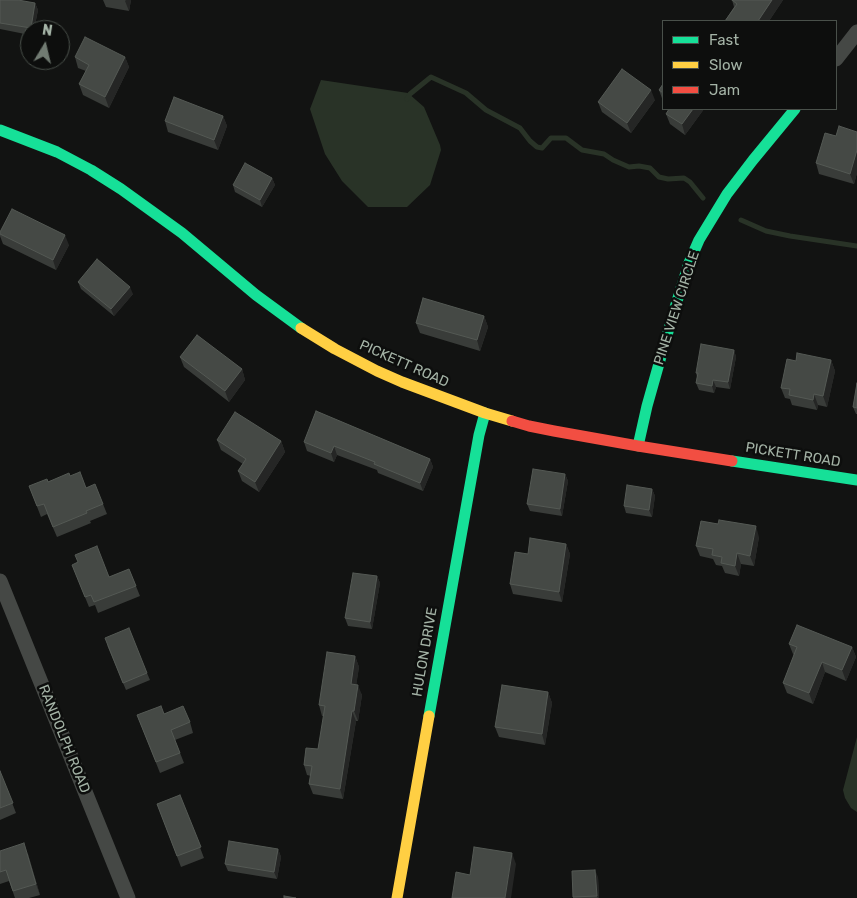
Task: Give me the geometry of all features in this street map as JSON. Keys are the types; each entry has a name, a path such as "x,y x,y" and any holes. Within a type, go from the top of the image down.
{"street":[{"path":"837,57 857,32"},
{"name":"PINE VIEW CIRCLE","path":"638,446 675,307 689,263 699,240 727,194 794,110"},
{"name":"PICKETT ROAD","path":"0,130 57,152 91,170 182,233 277,311 300,327 335,349 402,382 485,413 529,426 638,446 857,480"},
{"name":"HULON DRIVE","path":"397,898 479,435 485,413"},
{"name":"RANDOLPH ROAD","path":"0,581 128,898"}],"shaded area":[{"path":"321,80 408,93 424,107 441,150 430,185 407,207 368,207 342,181 325,154 310,109"},
{"path":"857,737 857,812 851,808 843,790"}],"building":[{"path":"0,0 18,0 35,3 32,20 20,20 20,26 0,23"},
{"path":"732,0 772,0 759,20 726,20 737,4"},
{"path":"85,37 125,57 105,97 79,84 89,65 75,57"},
{"path":"622,69 651,90 627,123 598,102"},
{"path":"174,97 223,116 214,140 165,121"},
{"path":"668,110 692,110 682,124 666,114"},
{"path":"839,126 857,132 857,150 850,174 816,163 825,133 836,136"},
{"path":"245,163 272,178 260,200 233,185"},
{"path":"12,209 65,235 53,260 0,234"},
{"path":"97,259 130,287 111,309 78,282"},
{"path":"423,298 484,316 477,340 416,323"},
{"path":"197,335 242,369 225,391 180,357"},
{"path":"701,344 734,350 728,382 713,380 712,386 696,383"},
{"path":"797,353 831,360 823,396 814,394 813,400 789,395 790,389 781,388 787,359 796,361"},
{"path":"857,383 857,408 853,407"},
{"path":"316,411 430,459 420,483 374,464 375,462 334,446 331,453 304,442"},
{"path":"235,412 281,441 255,482 238,471 246,459 217,440"},
{"path":"533,469 565,474 560,509 527,504"},
{"path":"80,472 86,488 95,484 103,504 53,527 44,504 37,506 29,486 47,479 48,482 69,473 70,476"},
{"path":"627,485 652,489 649,510 624,506"},
{"path":"719,520 756,526 750,556 737,553 735,566 721,563 722,557 712,555 713,549 696,546 701,521 718,524"},
{"path":"530,538 566,544 559,592 510,584 515,552 528,554"},
{"path":"97,546 109,577 129,569 136,586 94,602 91,595 85,597 72,565 78,562 75,555"},
{"path":"353,573 377,576 370,622 345,618"},
{"path":"797,625 852,647 842,670 822,662 809,693 783,683 797,647 789,644"},
{"path":"129,628 147,673 123,683 105,638"},
{"path":"327,652 355,656 351,684 358,685 340,789 309,784 312,766 304,765 306,748 318,749 325,706 319,705"},
{"path":"502,685 548,692 542,734 495,727"},
{"path":"161,706 164,714 183,706 190,722 171,730 180,753 156,762 137,715"},
{"path":"0,771 13,803 0,808"},
{"path":"180,795 201,847 177,856 157,804"},
{"path":"229,841 278,849 274,872 225,864"},
{"path":"24,843 36,884 13,891 6,870 0,872 0,851"},
{"path":"474,847 512,853 505,898 452,898 456,872 470,875"},
{"path":"595,870 597,896 573,897 572,871"}],"waterway":[{"path":"407,99 410,94 431,77 466,93 486,110 520,128 537,147 542,148 551,138 566,138 582,150 604,154 629,167 650,168 659,177 668,179 684,178 690,182 703,198"},
{"path":"741,220 766,231 857,246"}],"traffic: fast":[{"path":"638,446 647,406 673,314 689,263 699,240 727,194 794,110"},
{"path":"0,130 57,152 121,189 182,233 256,295 301,328"},
{"path":"429,716 479,435 485,413"},
{"path":"732,461 857,480"}],"traffic: slow":[{"path":"301,328 335,349 377,371 485,413 512,421"},
{"path":"397,898 429,716"}],"traffic: jam":[{"path":"512,421 554,431 732,461"}]}
